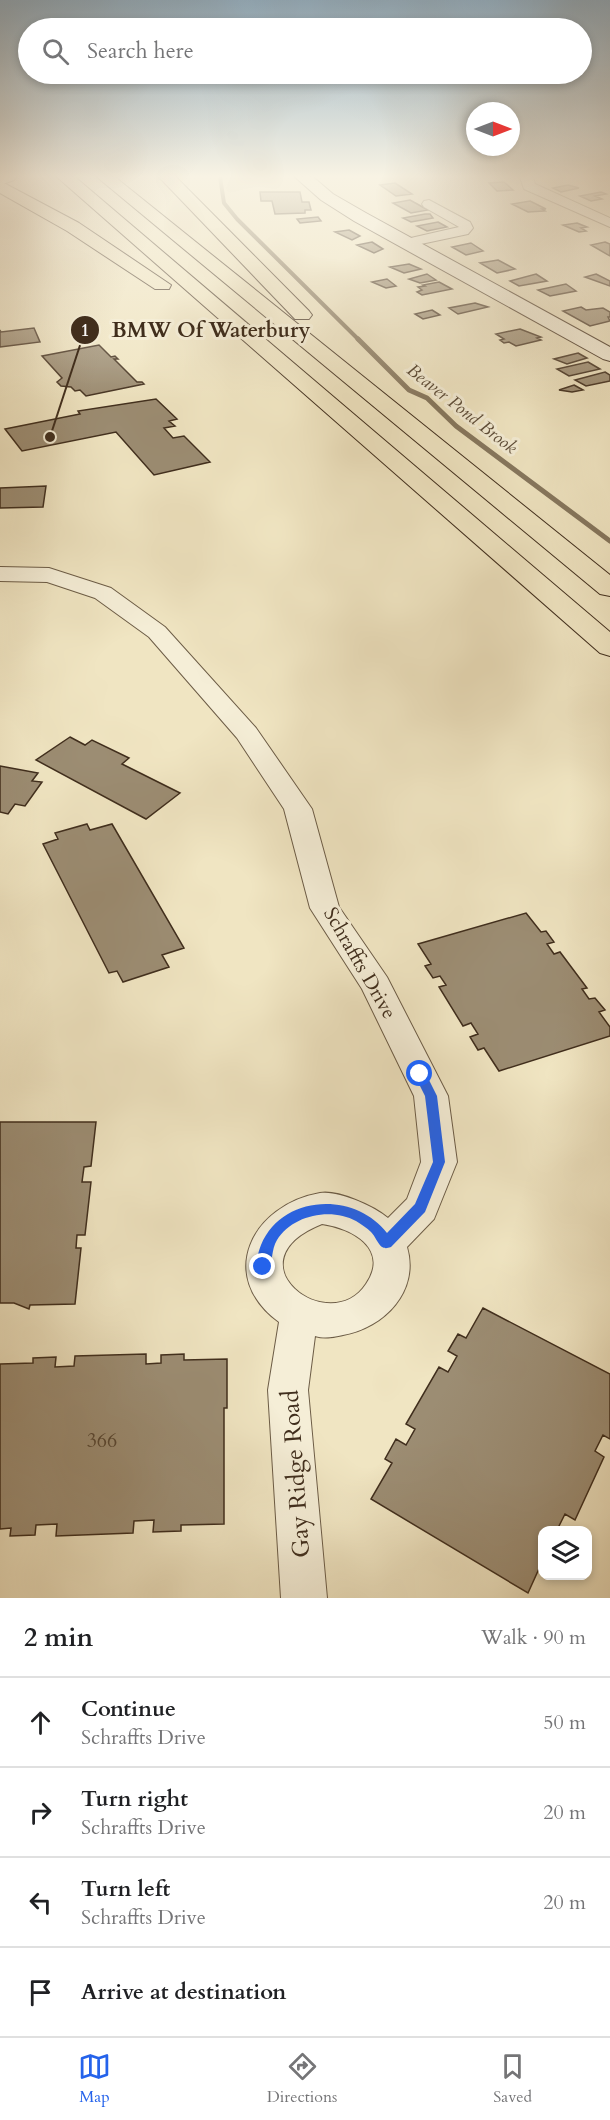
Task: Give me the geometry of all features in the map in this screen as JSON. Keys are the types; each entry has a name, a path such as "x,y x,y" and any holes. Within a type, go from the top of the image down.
{"highway":[{"path":"112,252 188,304 265,365 298,378"},
{"path":"151,252 610,647"},
{"path":"197,252 610,588"},
{"path":"240,252 328,342 338,355 341,369"}],"main road":[{"path":"423,252 610,355"}],"street":[{"name":"Schraffts Drive","path":"0,574 49,575 103,593 157,632 247,733 298,810 325,908 376,985 431,1096 439,1162 421,1208 387,1243"},
{"path":"321,1208 341,1210 359,1216 375,1228 387,1243 391,1261 390,1280 380,1298 364,1311 344,1319 321,1320 299,1315 274,1295 263,1267 265,1253 272,1236 284,1222 311,1210 321,1208"},
{"name":"Gay Ridge Road","path":"299,1315 288,1390 304,1598"}],"building":[{"path":"460,252 481,252 466,255"},
{"path":"498,260 515,269 497,273 480,263"},
{"path":"409,264 421,269 404,273 390,267"},
{"path":"427,274 436,280 420,283 409,279"},
{"path":"536,274 547,281 519,286 510,281"},
{"path":"596,274 610,281 610,286 585,277"},
{"path":"387,279 396,286 386,288 372,282"},
{"path":"439,282 452,289 422,295 417,292 422,290 418,287"},
{"path":"566,284 576,291 550,296 538,290"},
{"path":"475,303 488,307 458,314 449,308"},
{"path":"581,307 586,310 603,308 610,312 610,317 608,317 610,321 590,326 563,311"},
{"path":"432,310 440,315 423,319 415,314"},
{"path":"34,328 40,342 0,347 0,330 1,332"},
{"path":"520,329 541,337 537,338 541,340 516,346 509,342 504,343 500,340 504,339 496,334"},
{"path":"99,345 111,357 115,356 118,359 114,359 137,382 144,384 86,396 80,390 75,391 71,387 61,386 57,382 62,378 42,356"},
{"path":"578,353 587,358 567,364 554,359"},
{"path":"588,362 600,369 569,376 557,369"},
{"path":"605,372 610,375 610,381 586,386 575,380"},
{"path":"574,385 583,390 572,392 559,390"},
{"path":"156,399 177,419 169,421 175,426 164,428 173,438 184,436 210,462 154,475 116,432 22,451 5,429 80,414 78,411"},
{"path":"46,486 43,507 0,508 0,488"},
{"path":"70,737 85,745 92,740 129,758 122,764 180,793 146,819 36,760"},
{"path":"0,766 38,773 32,781 42,782 25,806 15,804 8,814 0,812"},
{"path":"87,824 90,830 112,824 184,948 162,955 169,967 123,982 117,971 109,973 43,844 58,839 55,833"},
{"path":"526,913 541,932 546,931 554,942 547,944 554,954 560,952 587,988 582,989 589,999 595,998 605,1010 599,1012 610,1027 610,1036 499,1071 484,1048 478,1050 470,1037 478,1034 471,1023 463,1026 439,987 446,985 440,976 433,978 425,966 431,964 418,944"},
{"path":"0,1122 96,1122 91,1166 84,1167 82,1182 91,1182 85,1235 77,1235 76,1248 81,1248 75,1304 30,1305 29,1309 14,1303 0,1303"},
{"path":"483,1308 610,1374 610,1439 603,1435 595,1451 604,1457 575,1520 565,1514 559,1526 538,1526 538,1571 528,1593 371,1499 392,1463 385,1459 396,1439 406,1445 415,1429 406,1424 439,1367 448,1372 457,1356 448,1351 458,1334 466,1338"},
{"path":"146,1354 146,1364 161,1363 161,1355 184,1354 184,1360 227,1359 227,1408 224,1408 224,1524 181,1525 181,1531 153,1532 154,1520 134,1521 133,1533 56,1536 57,1524 36,1525 35,1535 10,1536 11,1528 0,1529 0,1364 33,1363 33,1358 56,1357 55,1367 74,1366 75,1356"}],"waterway":[{"name":"Beaver Pond Brook","path":"270,252 359,340"},
{"name":"Beaver Pond Brook","path":"359,340 409,390 427,398 456,426 610,541"}],"place":[{"name":"BMW Of Waterbury","path":"50,437"}],"route":[{"path":"263,1267 265,1253 272,1236 284,1222 302,1213 321,1208 341,1210 359,1216 375,1228 387,1243 421,1208 439,1162 431,1096 420,1074"}]}
